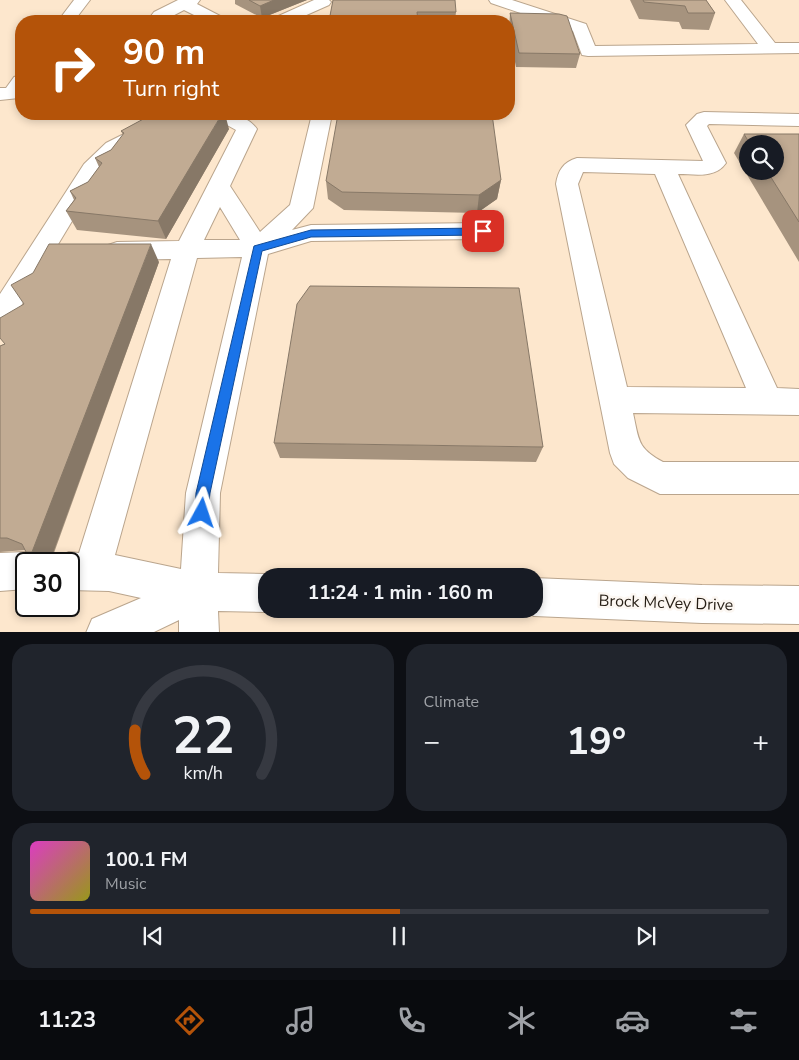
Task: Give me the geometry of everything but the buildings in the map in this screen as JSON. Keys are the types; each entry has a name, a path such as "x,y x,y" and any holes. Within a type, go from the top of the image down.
{"street":[{"path":"71,15 82,0"},
{"path":"497,0 580,28 588,51 799,48"},
{"path":"732,0 770,48"},
{"path":"160,15 188,2 209,15"},
{"path":"294,15 323,2"},
{"path":"755,29 773,30"},
{"path":"799,120 704,118 696,125 715,163 709,168 577,165 569,173 567,184 626,453 640,467 660,478 799,478"},
{"path":"0,316 92,169 113,147 150,127 181,120"},
{"path":"230,120 241,123 248,129 186,251 80,571 198,592 258,593"},
{"path":"199,632 198,592 203,493 257,248 301,208 321,120"},
{"path":"663,166 767,401"},
{"path":"219,186 257,248"},
{"path":"99,251 186,251 257,248 311,233 483,231"},
{"path":"41,250 70,250"},
{"path":"614,400 799,402"},
{"path":"0,572 15,571"},
{"path":"106,632 198,592"},
{"name":"Brock McVey Drive","path":"543,597 702,604 799,605"}],"route":[{"path":"202,513 203,493 257,248 311,233 483,231"}]}
